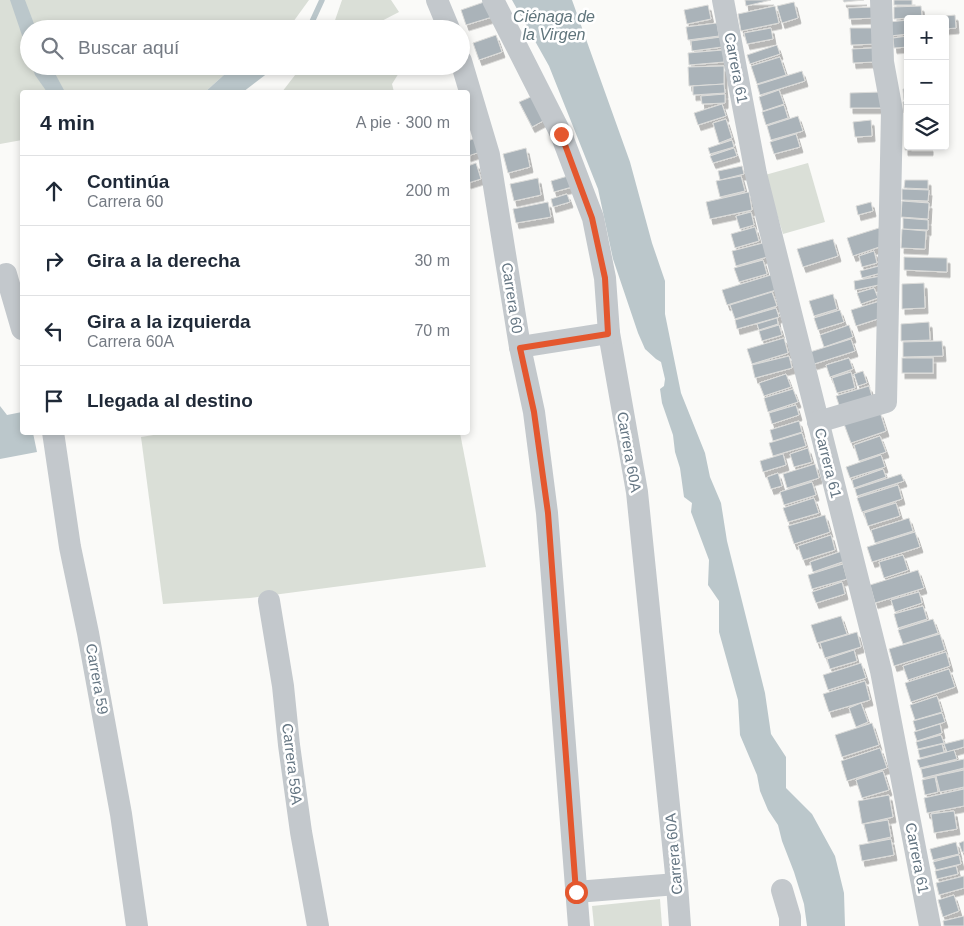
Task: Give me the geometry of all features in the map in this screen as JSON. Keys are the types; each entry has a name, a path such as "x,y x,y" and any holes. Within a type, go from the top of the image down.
{"street":[{"path":"437,0 445,20"},
{"name":"Carrera 60A","path":"493,0 561,134 592,218 605,278 608,334 637,492 678,884 680,926"},
{"name":"Carrera 61","path":"723,0 756,174 881,671 930,926"},
{"path":"818,422 886,402 892,111 883,62 881,0"},
{"name":"Carrera 60","path":"465,75 470,90"},
{"name":"Carrera 60","path":"470,91 489,155 520,348 534,412 548,513 579,926"},
{"path":"6,274 20,322"},
{"path":"520,348 608,334"},
{"name":"Carrera 59","path":"52,435 70,547 88,633 121,814 136,926"},
{"name":"Carrera 59A","path":"269,601 283,686 301,832 318,926"},
{"path":"576,892 678,884"},
{"path":"782,890 790,917 790,926"}],"shaded area":[{"path":"0,0 309,0 295,20 20,20 20,75 224,75 207,90 20,90 20,140 0,144"},
{"path":"342,0 391,0 399,12 384,20 335,20"},
{"path":"295,75 398,75 392,84 394,90 284,90"},
{"path":"808,163 825,222 783,234 765,175"},
{"path":"153,435 460,435 486,567 250,598 163,604 141,437"},
{"path":"660,899 662,926 594,926 592,906"}],"water":[{"path":"10,0 25,0 33,20 20,20 20,29"},
{"name":"Ciénaga de la Virgen","path":"512,0 572,0 630,162 652,243 665,281 665,314 681,393 705,453 710,477 721,503 727,541 765,693 771,734 786,757 786,788 812,814 835,856 844,893 845,926 807,926 804,904 778,825 768,810 760,791 757,775 740,735 738,700 719,632 719,601 708,585 709,560 691,512 692,503 684,497 673,435 662,403 660,389 664,386 665,379 661,362 645,349 638,333 613,259 598,189 549,66"},
{"path":"35,75 56,75 64,90 46,90"},
{"path":"224,75 265,75 246,90 207,90"},
{"path":"0,406 7,415 20,412 20,435 33,435 37,452 0,459"}],"building":[{"path":"745,0 771,0 746,6"},
{"path":"843,0 864,0 844,2"},
{"path":"894,0 912,0 912,5 894,5"},
{"path":"487,1 492,17 470,24 470,20 464,20 461,10"},
{"path":"794,2 798,18 782,23 777,6"},
{"path":"708,5 711,19 687,24 684,10"},
{"path":"775,6 779,23 741,31 738,14"},
{"path":"921,6 922,15 904,15 904,18 894,19 894,7"},
{"path":"876,7 876,18 849,19 848,8"},
{"path":"955,15 956,28 949,29 949,16"},
{"path":"904,20 904,34 890,36 889,22"},
{"path":"717,23 719,36 688,40 686,27"},
{"path":"771,28 773,39 747,44 744,33"},
{"path":"850,28 875,28 876,44 851,45"},
{"path":"496,35 502,52 479,60 473,43"},
{"path":"721,37 722,47 692,51 691,41"},
{"path":"904,37 904,47 894,48 893,38"},
{"path":"777,45 780,54 750,64 747,55"},
{"path":"873,48 874,62 853,63 852,49"},
{"path":"723,50 724,62 689,65 688,53"},
{"path":"780,57 786,75 757,84 751,66"},
{"path":"724,66 724,84 689,86 688,67"},
{"path":"802,71 805,81 760,95 757,85"},
{"path":"724,84 725,93 693,95 693,86"},
{"path":"779,90 784,104 763,111 759,97"},
{"path":"881,92 882,108 850,108 850,93"},
{"path":"725,94 725,103 702,104 701,96"},
{"path":"533,96 545,120 532,127 519,102"},
{"path":"722,104 726,116 698,125 694,113"},
{"path":"784,105 788,118 766,125 762,112"},
{"path":"798,116 803,131 771,140 767,126"},
{"path":"726,119 732,138 719,143 713,123"},
{"path":"871,120 872,136 855,137 853,122"},
{"path":"796,134 800,147 774,154 770,142"},
{"path":"475,138 480,152 470,155 470,140"},
{"path":"732,140 734,147 710,154 708,148"},
{"path":"526,148 530,167 508,173 503,154"},
{"path":"734,148 737,156 713,163 710,156"},
{"path":"476,163 481,179 470,182 470,165"},
{"path":"742,166 744,174 720,180 718,171"},
{"path":"568,176 572,187 554,192 551,181"},
{"path":"741,176 745,191 720,197 716,181"},
{"path":"538,178 541,195 514,201 510,184"},
{"path":"905,180 928,180 928,189 904,188"},
{"path":"902,189 929,190 928,201 902,200"},
{"path":"749,192 752,210 710,219 706,202"},
{"path":"567,194 570,202 553,207 551,199"},
{"path":"902,201 929,203 928,219 901,217"},
{"path":"548,202 551,217 516,223 513,209"},
{"path":"871,202 873,211 858,215 856,206"},
{"path":"751,212 754,225 740,229 736,216"},
{"path":"903,218 928,220 928,230 903,229"},
{"path":"755,227 759,241 735,248 731,234"},
{"path":"879,228 885,245 853,256 847,238"},
{"path":"902,229 926,231 925,249 901,248"},
{"path":"833,239 838,256 803,267 797,249"},
{"path":"763,243 767,257 736,266 732,251"},
{"path":"874,251 877,263 862,267 859,256"},
{"path":"904,257 947,258 947,272 904,270"},
{"path":"763,260 767,274 739,282 734,268"},
{"path":"879,266 881,273 862,278 860,271"},
{"path":"771,275 776,290 727,305 722,290"},
{"path":"881,276 883,284 855,290 854,281"},
{"path":"924,283 925,308 902,309 902,284"},
{"path":"874,288 878,298 861,304 857,293"},
{"path":"772,292 777,306 735,319 730,305"},
{"path":"833,294 837,309 814,316 809,301"},
{"path":"880,301 884,317 856,326 851,310"},
{"path":"776,308 779,317 737,329 735,320"},
{"path":"840,310 844,322 818,330 814,318"},
{"path":"777,318 778,324 759,330 757,324"},
{"path":"929,322 930,340 901,341 901,324"},
{"path":"779,325 782,335 762,341 759,331"},
{"path":"849,325 853,337 824,347 820,335"},
{"path":"784,338 788,353 752,364 747,349"},
{"path":"851,339 855,351 814,364 810,352"},
{"path":"942,341 943,356 903,357 903,342"},
{"path":"789,356 792,368 755,378 752,365"},
{"path":"849,358 853,369 830,377 826,365"},
{"path":"902,358 933,358 933,373 902,373"},
{"path":"863,371 867,383 858,386 854,374"},
{"path":"851,372 855,388 837,393 832,378"},
{"path":"786,374 791,387 764,396 759,383"},
{"path":"869,386 874,403 842,414 836,396"},
{"path":"793,389 798,402 768,412 764,398"},
{"path":"796,405 799,415 772,424 769,413"},
{"path":"880,412 886,431 851,443 844,424"},
{"path":"799,421 802,432 773,441 770,430"},
{"path":"802,433 806,446 773,456 769,443"},
{"path":"880,436 886,452 859,461 854,445"},
{"path":"808,448 812,462 794,467 790,454"},
{"path":"783,454 786,465 763,472 760,461"},
{"path":"881,455 885,467 850,478 846,467"},
{"path":"815,464 819,478 787,488 783,474"},
{"path":"883,469 886,477 854,488 852,480"},
{"path":"778,473 782,486 771,489 767,477"},
{"path":"901,474 904,481 857,496 855,489"},
{"path":"812,482 816,495 784,505 780,492"},
{"path":"898,485 902,499 862,512 857,498"},
{"path":"814,498 819,513 788,522 783,508"},
{"path":"896,503 900,516 868,526 864,513"},
{"path":"825,515 830,532 794,544 788,526"},
{"path":"909,518 913,531 875,543 871,530"},
{"path":"915,532 920,547 872,562 867,547"},
{"path":"831,535 835,550 803,560 798,546"},
{"path":"842,551 845,561 813,572 810,562"},
{"path":"903,555 908,570 884,578 879,562"},
{"path":"843,564 847,579 812,589 808,575"},
{"path":"918,570 924,588 875,603 870,585"},
{"path":"842,582 845,594 816,603 812,592"},
{"path":"919,592 922,603 895,612 891,600"},
{"path":"923,606 927,619 898,628 894,614"},
{"path":"841,616 847,634 817,643 811,625"},
{"path":"933,619 938,633 903,644 898,630"},
{"path":"857,632 861,647 825,658 820,643"},
{"path":"940,634 945,650 894,666 889,649"},
{"path":"854,650 857,661 830,669 827,659"},
{"path":"946,652 950,666 908,680 903,666"},
{"path":"861,663 866,678 828,690 823,675"},
{"path":"949,669 955,687 911,702 905,683"},
{"path":"865,681 870,700 829,712 823,694"},
{"path":"937,696 942,712 915,720 910,705"},
{"path":"861,703 868,722 856,727 849,708"},
{"path":"942,713 945,722 916,731 913,721"},
{"path":"872,723 879,745 842,757 835,735"},
{"path":"940,724 942,733 917,741 914,732"},
{"path":"941,735 944,743 918,749 916,742"},
{"path":"964,739 964,747 947,752 944,744"},
{"path":"942,744 944,752 920,758 918,750"},
{"path":"880,748 887,768 847,781 841,761"},
{"path":"954,750 957,759 920,768 917,760"},
{"path":"964,759 964,768 923,778 921,769"},
{"path":"964,770 964,787 940,792 936,776"},
{"path":"883,771 889,790 862,798 856,780"},
{"path":"935,777 938,792 925,795 922,780"},
{"path":"964,789 964,806 927,813 924,798"},
{"path":"889,795 893,817 862,824 858,801"},
{"path":"954,811 957,829 934,833 931,814"},
{"path":"888,820 891,837 868,842 864,824"},
{"path":"891,839 894,855 862,861 859,845"},
{"path":"964,841 964,852 962,852 959,843"},
{"path":"956,842 959,854 933,860 930,849"},
{"path":"959,855 961,864 936,870 933,862"},
{"path":"956,866 958,874 937,879 935,871"},
{"path":"964,876 964,888 939,895 936,883"},
{"path":"954,895 959,911 943,917 938,900"},
{"path":"964,916 964,926 944,926 943,921"}],"waterway":[{"path":"313,20 322,0"}],"route":[{"path":"561,134 592,218 605,278 608,334 520,348 534,412 548,513 576,892"}]}
